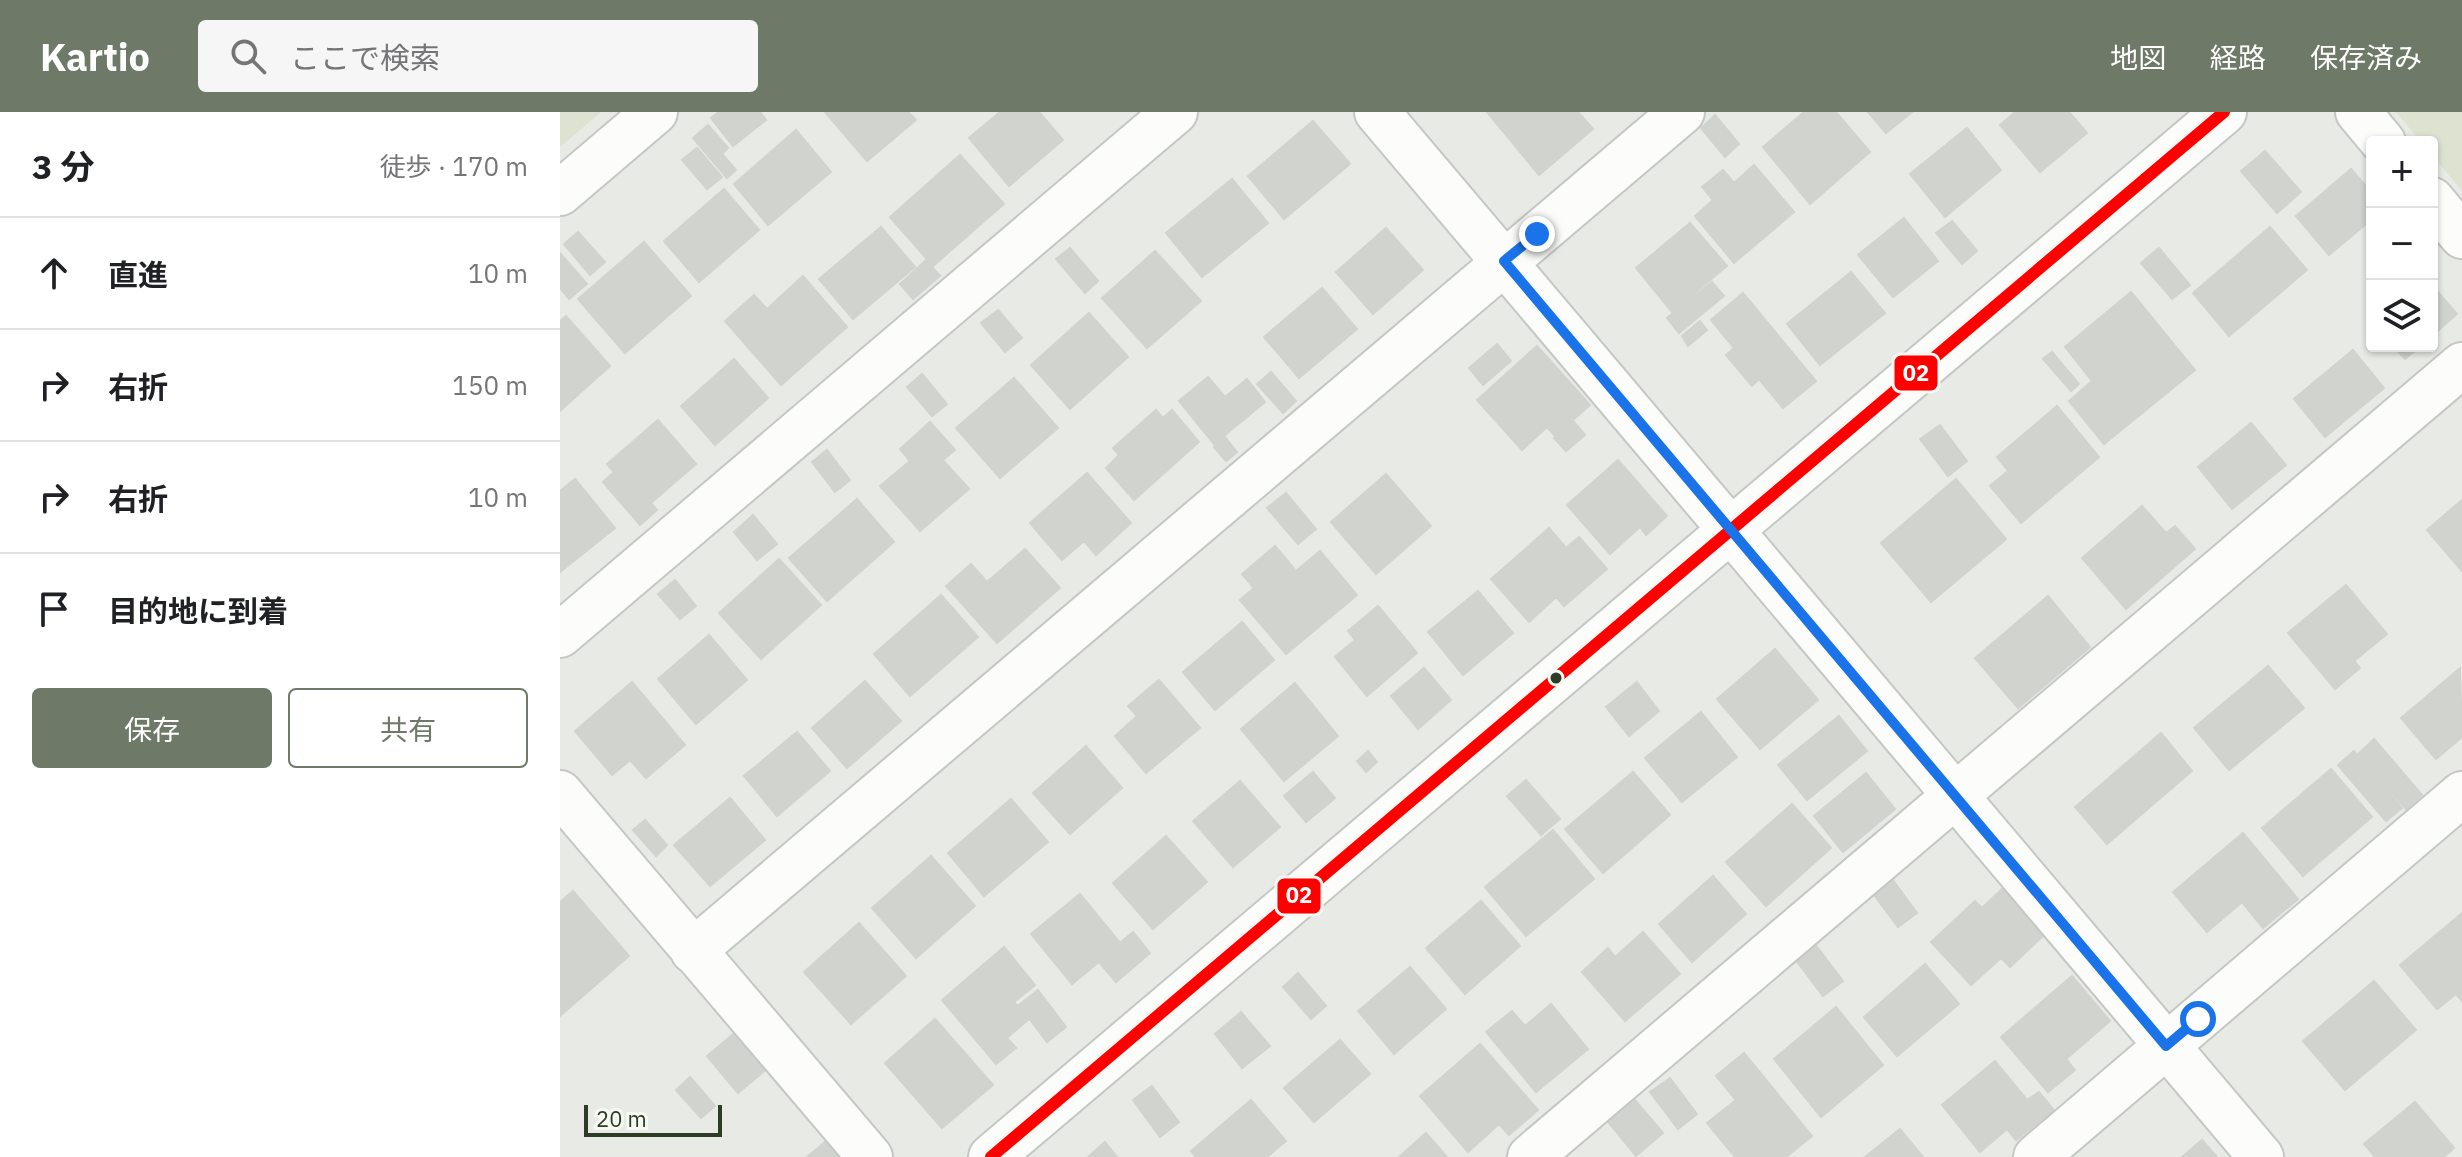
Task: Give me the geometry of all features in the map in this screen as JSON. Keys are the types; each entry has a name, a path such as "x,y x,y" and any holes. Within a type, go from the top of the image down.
{"street":[{"path":"560,193 655,112"},
{"path":"560,635 1175,112"},
{"path":"1377,112 2261,1157"},
{"path":"693,951 1682,112"},
{"path":"991,1157 2224,112"},
{"path":"2358,112 2378,136"},
{"path":"2438,207 2462,236"},
{"path":"1530,1157 2462,365"},
{"path":"560,793 870,1157"},
{"path":"2036,1157 2462,794"}],"green space":[{"path":"560,112 601,112 560,147"},
{"path":"2396,112 2462,112 2462,191 2438,162 2438,136 2416,136"}],"building":[{"path":"719,112 760,112 766,120 733,146 711,118"},
{"path":"825,112 908,112 916,120 867,161"},
{"path":"1000,112 1039,112 1063,140 1009,186 969,138"},
{"path":"1487,112 1578,112 1593,129 1539,175"},
{"path":"1804,112 1836,112 1870,152 1810,204 1763,147"},
{"path":"1868,112 1912,112 1886,133"},
{"path":"2015,112 2069,112 2087,133 2040,172 2000,125"},
{"path":"1715,115 1739,144 1725,157 1701,128"},
{"path":"1313,121 1350,164 1284,219 1248,176"},
{"path":"708,125 728,148 722,154 736,170 727,178 693,138"},
{"path":"1967,128 2001,170 1945,217 1910,174"},
{"path":"796,130 831,172 768,225 734,184"},
{"path":"697,148 722,177 707,189 682,160"},
{"path":"2265,151 2301,192 2277,213 2241,171"},
{"path":"960,155 1004,204 933,266 890,217"},
{"path":"1754,165 1794,212 1734,263 1695,216 1713,200 1702,187 1723,170 1734,183"},
{"path":"2351,169 2366,186 2366,224 2329,255 2296,216"},
{"path":"1232,179 1268,223 1202,277 1166,233"},
{"path":"724,189 759,230 699,282 664,241"},
{"path":"1904,218 1938,261 1893,297 1858,255"},
{"path":"1952,221 1977,251 1962,264 1936,233"},
{"path":"1690,223 1727,266 1672,312 1636,268"},
{"path":"881,227 915,267 853,319 819,279"},
{"path":"2270,227 2307,270 2229,336 2193,293"},
{"path":"1386,228 1423,270 1373,314 1336,272"},
{"path":"578,232 605,262 590,275 564,244"},
{"path":"644,242 691,296 625,353 578,299"},
{"path":"1070,248 1098,281 1085,293 1056,259"},
{"path":"2159,248 2190,285 2172,299 2141,263"},
{"path":"1155,251 1201,301 1147,348 1102,298"},
{"path":"560,253 587,284 569,299 560,288"},
{"path":"926,260 940,276 913,299 900,284"},
{"path":"1851,272 1885,313 1820,365 1787,324"},
{"path":"803,276 847,327 781,385 725,321 754,295 767,309"},
{"path":"1712,282 1724,296 1679,333 1667,318"},
{"path":"1322,288 1357,329 1299,378 1264,337"},
{"path":"2131,292 2195,370 2104,444 2069,401 2092,381 2065,347"},
{"path":"2438,292 2457,314 2438,331"},
{"path":"1743,293 1816,381 1783,408 1759,379 1752,386 1726,355 1734,348 1711,320"},
{"path":"998,310 1022,338 1005,352 981,323"},
{"path":"1089,313 1128,357 1070,409 1031,365"},
{"path":"566,316 610,366 560,411 560,321"},
{"path":"1700,321 1707,330 1688,346 1682,336"},
{"path":"1497,344 1511,361 1483,385 1469,368"},
{"path":"1537,346 1590,405 1555,436 1547,427 1522,450 1477,400"},
{"path":"2353,350 2384,388 2325,437 2294,399"},
{"path":"2052,352 2079,384 2071,391 2043,359"},
{"path":"2399,352 2414,352 2405,359"},
{"path":"734,359 768,398 715,445 681,406"},
{"path":"1271,372 1296,401 1283,413 1257,384"},
{"path":"922,374 947,404 932,416 907,387"},
{"path":"1208,377 1225,397 1247,379 1265,402 1214,444 1179,401"},
{"path":"1014,378 1058,428 1000,478 956,428"},
{"path":"2057,406 2099,457 2021,523 1990,486 2008,471 1997,457"},
{"path":"1156,410 1163,418 1172,410 1199,442 1134,500 1106,468 1119,455 1113,448"},
{"path":"658,420 696,464 651,503 657,510 640,525 603,482 614,472 607,464"},
{"path":"930,422 955,450 943,460 969,489 920,531 880,486 910,461 900,449"},
{"path":"1574,422 1585,435 1566,451 1554,438"},
{"path":"2251,423 2286,465 2232,509 2198,467"},
{"path":"1940,425 1967,461 1948,476 1920,439"},
{"path":"1225,437 1237,452 1226,461 1214,447"},
{"path":"827,450 850,480 835,492 812,462"},
{"path":"1618,460 1667,516 1646,535 1640,527 1610,554 1567,505"},
{"path":"1087,473 1131,523 1096,555 1084,541 1062,560 1030,523"},
{"path":"1386,474 1431,526 1376,574 1331,522"},
{"path":"575,479 615,528 560,572 560,491"},
{"path":"1956,479 2006,539 1931,602 1881,543"},
{"path":"1286,493 1316,529 1298,544 1267,508"},
{"path":"857,499 894,542 827,601 789,558"},
{"path":"2462,500 2462,571 2427,530"},
{"path":"2142,506 2166,533 2175,526 2195,549 2126,609 2082,558"},
{"path":"753,515 777,544 757,560 734,532"},
{"path":"1549,528 1566,548 1579,537 1607,569 1564,606 1556,597 1529,622 1491,579"},
{"path":"1275,546 1296,571 1320,551 1357,595 1286,654 1240,600 1254,588 1242,574"},
{"path":"1025,549 1060,588 997,643 946,586 971,564 987,582"},
{"path":"779,559 821,605 761,659 719,613"},
{"path":"675,580 696,606 680,619 658,594"},
{"path":"2346,585 2387,634 2354,661 2360,668 2335,689 2288,633"},
{"path":"1478,591 1513,633 1463,675 1428,632"},
{"path":"941,595 978,637 910,696 874,654"},
{"path":"2048,596 2090,647 2018,708 1975,658"},
{"path":"1378,606 1417,653 1367,696 1335,657 1355,640 1348,631"},
{"path":"1242,622 1274,660 1215,710 1183,672"},
{"path":"709,635 747,680 696,724 658,679"},
{"path":"1775,649 1818,700 1760,749 1717,699"},
{"path":"2268,666 2304,708 2229,770 2194,728"},
{"path":"1424,668 1451,700 1418,729 1391,696"},
{"path":"2460,668 2462,737 2436,759 2401,718"},
{"path":"1159,680 1200,728 1146,773 1115,736 1137,716 1128,706"},
{"path":"865,681 901,721 847,768 812,728"},
{"path":"632,682 685,745 646,778 630,760 612,775 575,731"},
{"path":"1637,682 1659,711 1629,736 1606,707"},
{"path":"1295,683 1338,736 1284,781 1241,729"},
{"path":"1701,712 1737,757 1682,802 1645,758"},
{"path":"1839,716 1867,751 1807,800 1778,765"},
{"path":"797,732 830,771 777,816 744,776"},
{"path":"2161,733 2192,771 2107,844 2075,807"},
{"path":"2374,739 2422,795 2406,809 2358,754"},
{"path":"1086,746 1122,788 1070,834 1033,793"},
{"path":"1368,751 1377,762 1366,772 1357,761"},
{"path":"2354,751 2402,808 2386,821 2338,765"},
{"path":"2331,769 2372,817 2303,876 2262,828"},
{"path":"1313,772 1335,798 1306,822 1284,796"},
{"path":"1633,772 1670,815 1603,873 1565,829"},
{"path":"1866,773 1895,809 1843,852 1814,816"},
{"path":"1526,780 1560,819 1541,835 1507,796"},
{"path":"1240,781 1280,827 1233,867 1193,821"},
{"path":"730,798 765,840 710,886 674,845"},
{"path":"1011,799 1048,842 984,896 948,853"},
{"path":"1792,804 1831,848 1766,906 1726,862"},
{"path":"645,820 667,845 656,856 633,830"},
{"path":"1553,830 1594,879 1526,936 1485,887"},
{"path":"2243,833 2298,899 2263,928 2242,902 2207,932 2173,892"},
{"path":"1166,836 1207,882 1153,929 1113,883"},
{"path":"931,856 975,906 916,958 872,908"},
{"path":"1713,876 1746,914 1692,962 1659,924"},
{"path":"1890,876 1917,913 1898,927 1871,891"},
{"path":"2003,888 2045,934 2010,967 2001,958 1971,985 1931,942 1975,901 1982,908"},
{"path":"573,891 629,956 560,1016 560,902"},
{"path":"1080,894 1120,943 1133,932 1150,953 1116,982 1099,962 1072,984 1031,934"},
{"path":"1481,901 1520,946 1465,994 1426,948"},
{"path":"2462,913 2462,1001 2456,994 2437,1009 2400,965"},
{"path":"859,923 906,976 851,1024 804,972"},
{"path":"1643,932 1680,974 1625,1021 1582,972 1608,948 1615,957"},
{"path":"1815,944 1843,981 1823,996 1795,959"},
{"path":"1004,947 1035,985 1014,1002 1029,1019 1007,1038 1016,1048 996,1064 942,1000"},
{"path":"1925,964 1959,1004 1897,1056 1864,1017"},
{"path":"1410,967 1446,1009 1394,1054 1358,1011"},
{"path":"1298,973 1326,1006 1311,1019 1283,987"},
{"path":"2072,976 2110,1021 2066,1059 2075,1070 2048,1092 2001,1037"},
{"path":"2374,981 2416,1030 2345,1090 2303,1041"},
{"path":"1038,990 1066,1027 1047,1042 1019,1005"},
{"path":"1551,1004 1588,1049 1536,1092 1486,1032 1512,1011 1525,1026"},
{"path":"1836,1007 1883,1065 1821,1117 1774,1059"},
{"path":"1241,1012 1270,1046 1242,1068 1215,1034"},
{"path":"935,1019 993,1085 942,1128 885,1063"},
{"path":"744,1025 775,1062 738,1093 707,1056"},
{"path":"1340,1040 1370,1074 1314,1122 1284,1088"},
{"path":"1480,1044 1538,1110 1509,1135 1499,1124 1468,1152 1420,1096"},
{"path":"1744,1053 1812,1136 1786,1157 1735,1157 1707,1123 1736,1100 1716,1076"},
{"path":"1995,1061 2027,1100 2039,1092 2054,1110 2016,1140 2007,1129 1980,1152 1942,1105"},
{"path":"690,1077 715,1106 701,1118 676,1090"},
{"path":"1670,1078 1697,1114 1678,1129 1650,1092"},
{"path":"1152,1086 1179,1122 1160,1137 1133,1100"},
{"path":"1251,1100 1286,1141 1267,1157 1196,1157 1191,1151"},
{"path":"1635,1100 1663,1133 1636,1156 1608,1122"},
{"path":"2415,1102 2454,1148 2444,1157 2375,1157 2364,1144"},
{"path":"1900,1129 1923,1157 1865,1157"},
{"path":"836,1133 856,1157 807,1157"},
{"path":"1426,1133 1447,1157 1399,1157"},
{"path":"2202,1140 2217,1157 2182,1157"},
{"path":"1105,1142 1117,1157 1088,1157"}],"transit line":[{"name":"02","path":"991,1157 2224,112"}],"route":[{"path":"1537,234 1504,261 1770,578 2166,1046 2198,1019"}]}
